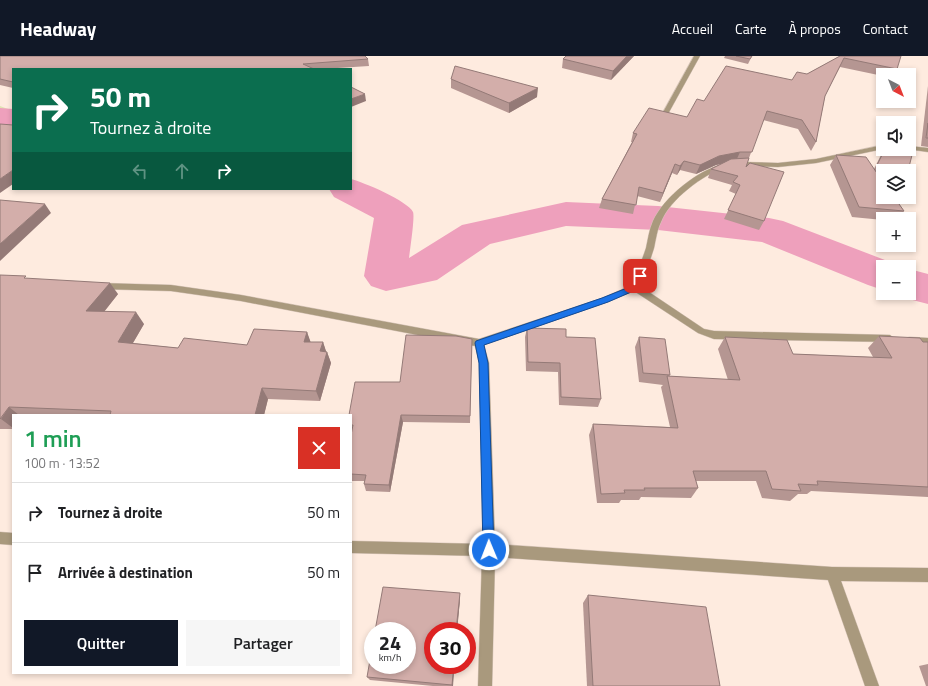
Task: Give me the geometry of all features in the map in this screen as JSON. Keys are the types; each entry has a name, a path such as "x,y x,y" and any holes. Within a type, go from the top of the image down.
{"street":[{"path":"665,114 697,56"},
{"path":"91,285 171,288 233,297 479,343 605,300 635,287 644,266 658,218 663,210 697,179 718,167 733,164 778,165 816,162 876,149"},
{"path":"916,149 928,150"},
{"path":"635,287 701,331 714,335 879,339 928,342"},
{"path":"479,343 484,363 489,550 485,686"},
{"path":"0,538 12,539"},
{"path":"352,547 489,550 832,574 928,576"},
{"path":"832,574 872,686"}],"green space":[{"path":"0,106 12,109 12,128 0,128"}],"building":[{"path":"0,56 365,56 368,59 303,64 312,68 12,68 12,82 0,79"},
{"path":"566,56 627,56 613,71 563,59"},
{"path":"736,56 752,56 750,59"},
{"path":"840,56 901,56 897,68 844,58 825,96 816,142 802,120 767,111 752,152 740,152 719,156 700,165 684,161 680,166 675,164 663,193 639,187 636,205 602,199 637,134 633,133 649,108 687,117 697,99 704,101 726,66 792,80 797,72 807,74"},
{"path":"455,66 538,88 509,103 451,79"},
{"path":"352,88 365,94 352,99"},
{"path":"928,123 928,138 926,138"},
{"path":"0,124 12,125 12,171 0,179"},
{"path":"836,155 866,157 876,172 876,204 899,204 904,211 859,207"},
{"path":"882,156 912,156 910,164 878,164"},
{"path":"749,158 746,167 750,163 784,172 764,221 728,210 740,185 733,182 738,176 711,169 731,159"},
{"path":"0,200 45,204 0,244"},
{"path":"0,275 26,276 24,278 110,283 86,311 136,312 118,342 178,348 184,338 247,345 254,329 307,332 304,342 323,342 320,351 327,352 316,391 262,388 255,414 110,414 111,411 9,407 0,419"},
{"path":"527,328 566,329 566,337 595,338 601,399 561,397 560,363 528,362"},
{"path":"406,335 456,336 472,339 470,416 401,415 389,485 364,484 366,475 352,474 353,425 352,414 349,414 355,382 400,382"},
{"path":"879,336 920,338 923,342 928,342 928,487 817,481 818,485 798,484 801,491 772,489 766,471 693,471 698,488 644,488 645,490 624,490 625,493 601,494 593,424 678,428 667,376 740,380 725,337 787,340 793,354 892,358"},
{"path":"639,337 665,339 670,375 643,373"},
{"path":"383,587 460,593 457,622 424,622 424,674 453,674 452,685 367,677 368,674 416,674 416,622 377,622"},
{"path":"588,595 706,607 720,686 593,686"}],"waterway":[{"path":"0,117 12,118"},
{"path":"349,190 394,213 386,276 422,270 476,234 566,214 658,218 769,230 876,272"},
{"path":"916,286 928,289"}],"route":[{"path":"489,550 484,363 479,343 605,300 635,287 640,276"}]}
